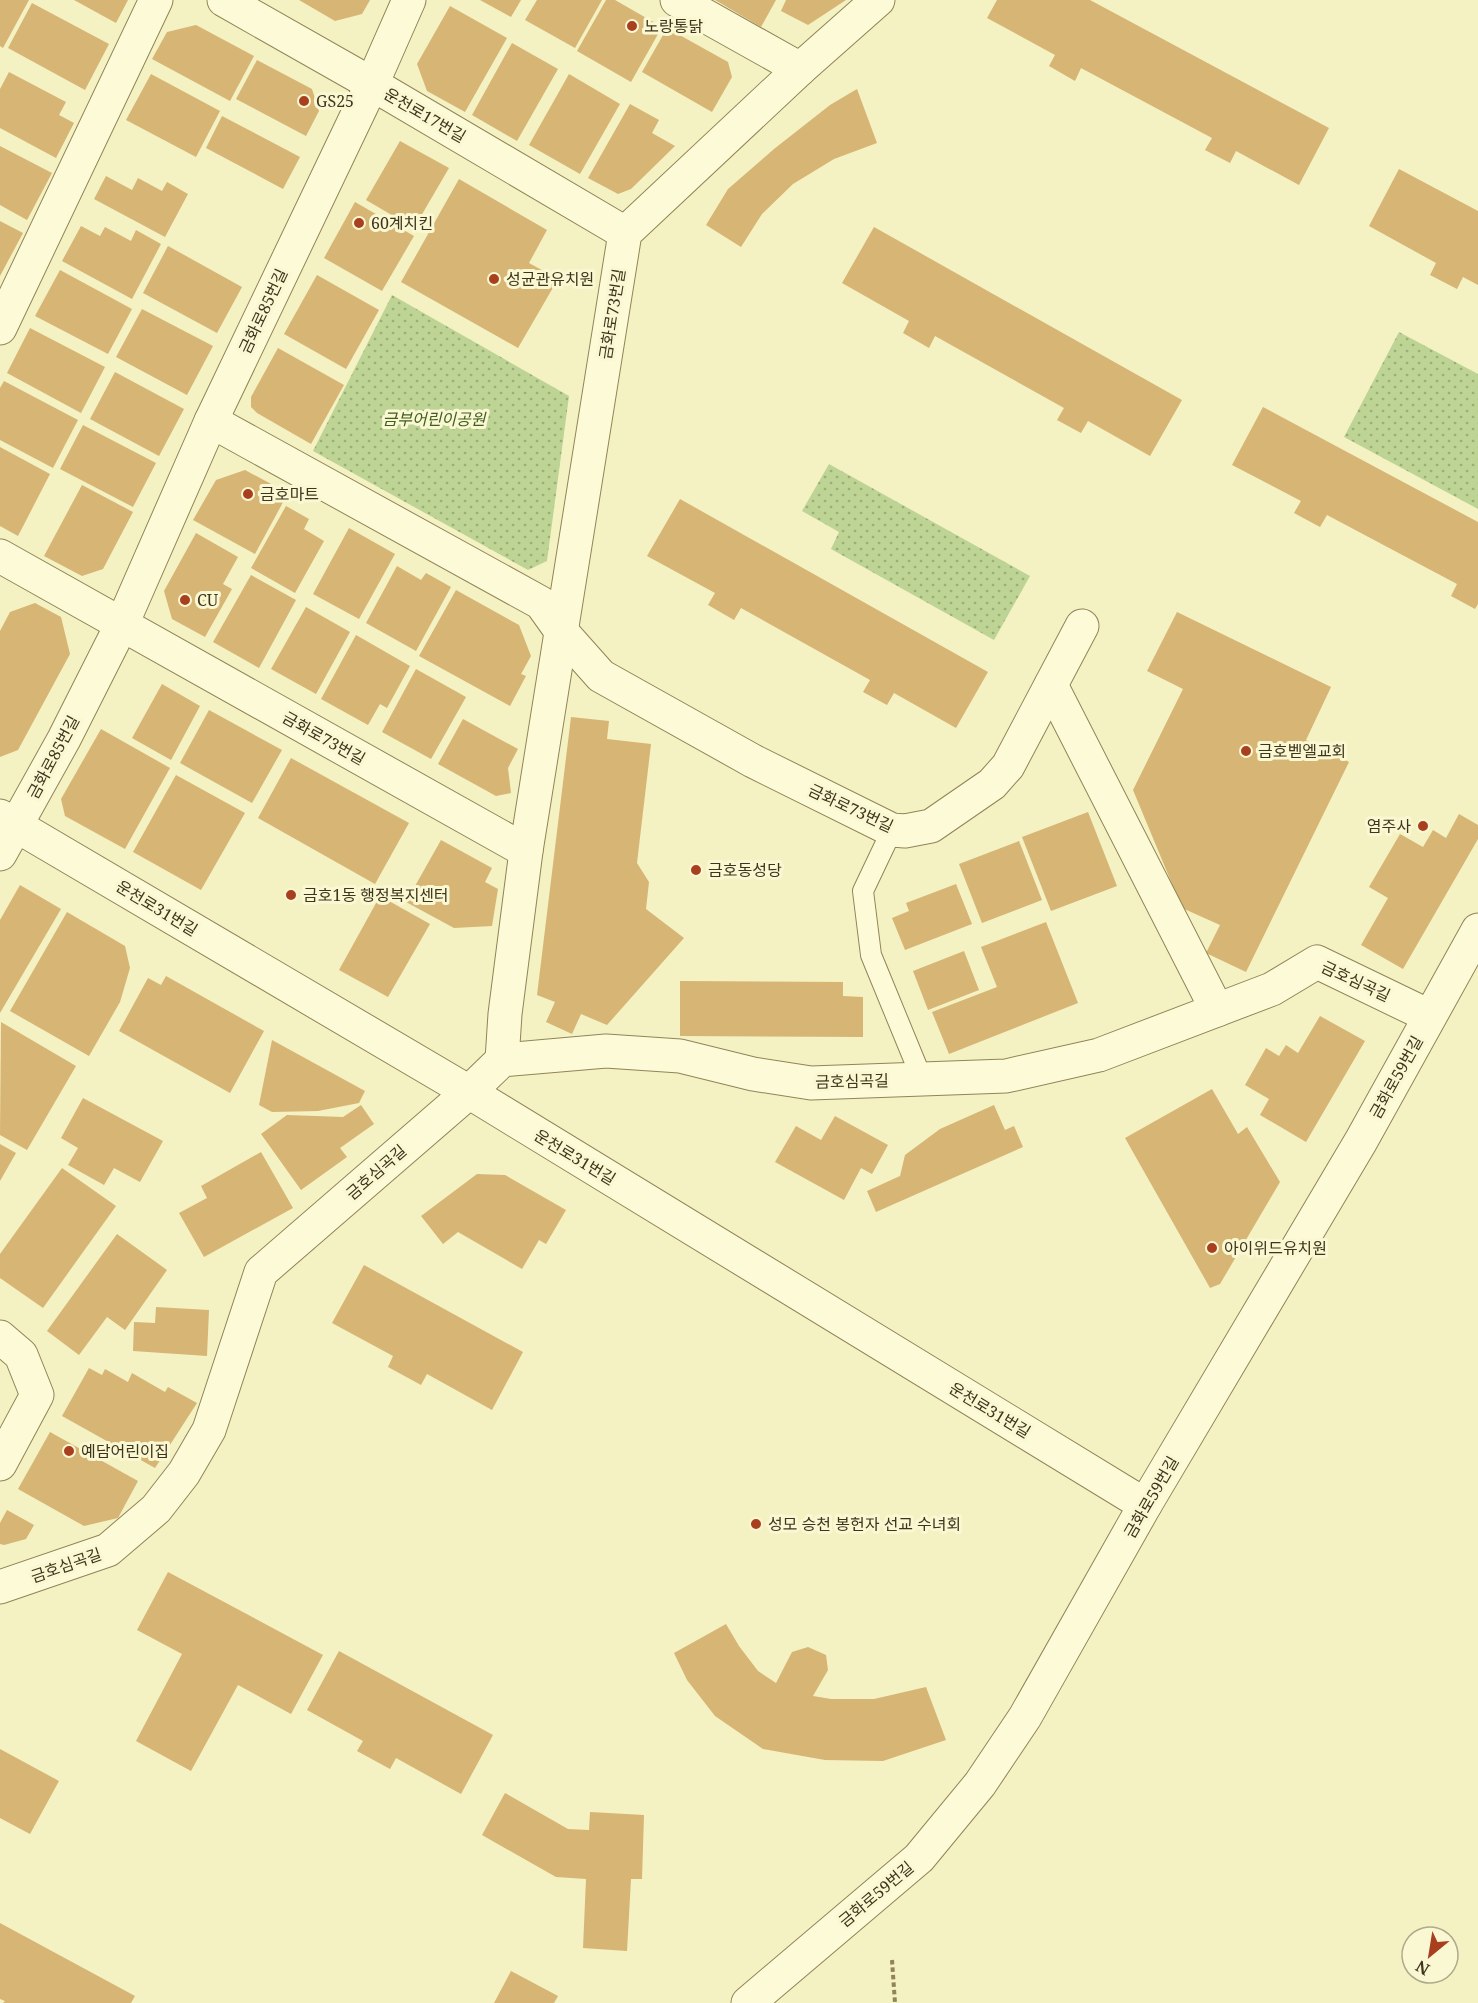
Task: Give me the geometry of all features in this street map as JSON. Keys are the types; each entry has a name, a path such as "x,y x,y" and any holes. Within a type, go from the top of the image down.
{"street":[{"path":"0,328 156,0"},
{"name":"운천로17번길","path":"224,0 625,232"},
{"name":"금화로85번길","path":"0,854 8,821 64,739 122,624 211,421 372,84 409,0"},
{"path":"677,0 800,69"},
{"path":"625,232 800,69 878,0"},
{"name":"금화로73번길","path":"502,1060 505,1014 526,851 625,232"},
{"name":"금화로73번길","path":"211,421 541,603 561,631 602,676 753,761 892,830 905,831 931,826 992,784 1008,766 1082,626"},
{"path":"0,556 122,624"},
{"name":"금화로73번길","path":"122,624 526,851"},
{"path":"1051,686 1217,1010"},
{"name":"운천로31번길","path":"8,821 469,1092 1145,1505"},
{"name":"금화로59번길","path":"748,2003 919,1858 980,1784 1025,1718 1145,1505 1361,1141 1478,930"},
{"name":"금호심곡길","path":"0,1587 108,1550 156,1509 184,1473 209,1430 261,1272 469,1092 502,1060 606,1051 680,1056 753,1074 811,1083 1006,1076 1099,1055 1272,989 1317,962 1430,1016"},
{"path":"0,1337 21,1355 37,1395 0,1464"}],"lane":[{"path":"892,830 863,891 871,956 922,1079"}],"path":[{"path":"892,1960 895,2003"}],"green space":[{"name":"금부어린이공원","path":"392,295 569,396 547,561 528,570 313,451"},
{"path":"1399,332 1478,374 1478,509 1344,437"},
{"path":"829,464 1030,576 994,640 831,549 839,532 802,511"}],"building":[{"path":"0,0 29,0 3,48 0,46"},
{"path":"74,0 128,0 116,23"},
{"path":"299,0 370,0 362,14 335,21"},
{"path":"480,0 521,0 511,17"},
{"path":"537,0 602,0 575,48 525,20"},
{"path":"606,0 615,0 662,27 631,82 577,51"},
{"path":"715,0 776,0 761,27"},
{"path":"786,0 846,0 808,25 781,11"},
{"path":"997,0 1090,0 1329,128 1299,185 1236,151 1230,163 1205,150 1212,138 1081,68 1075,81 1049,66 1055,55 987,18"},
{"path":"32,3 109,44 85,90 8,48"},
{"path":"450,6 507,38 465,112 427,91 417,64"},
{"path":"196,25 254,56 230,101 152,59 167,32"},
{"path":"667,28 728,62 732,77 712,112 642,72"},
{"path":"512,43 558,69 517,141 472,115"},
{"path":"257,60 312,89 319,111 306,136 236,99"},
{"path":"9,72 66,102 59,115 74,123 56,158 0,128 0,89"},
{"path":"151,74 220,111 196,157 126,120"},
{"path":"569,74 620,104 580,174 529,145"},
{"path":"857,89 877,143 834,159 793,184 762,214 741,247 706,225 728,189 830,105"},
{"path":"630,104 659,120 652,133 675,146 631,189 618,194 588,178"},
{"path":"222,116 300,157 283,189 206,148"},
{"path":"400,141 449,168 414,228 366,200"},
{"path":"0,146 52,173 27,220 0,205"},
{"path":"1399,169 1478,211 1478,285 1463,277 1457,289 1430,275 1436,263 1369,226"},
{"path":"106,176 132,190 138,178 162,191 167,182 188,194 165,237 94,199"},
{"path":"459,179 547,230 529,263 558,279 518,348 401,282"},
{"path":"355,202 414,236 382,291 324,258"},
{"path":"0,221 23,233 0,276"},
{"path":"81,226 100,236 105,227 131,241 136,230 161,244 132,299 62,261"},
{"path":"874,227 1182,400 1150,456 1088,421 1081,433 1057,420 1064,408 935,336 929,348 903,333 909,321 842,283"},
{"path":"168,246 242,287 217,333 143,293"},
{"path":"60,270 132,309 108,354 35,316"},
{"path":"317,275 379,310 346,369 284,334"},
{"path":"142,309 213,346 187,395 116,357"},
{"path":"30,328 105,367 81,413 7,373"},
{"path":"278,348 344,385 311,444 257,413 251,407 251,397"},
{"path":"115,372 184,409 159,456 90,419"},
{"path":"4,381 78,420 53,468 0,440 0,388"},
{"path":"1263,407 1478,522 1478,604 1475,609 1451,596 1457,584 1327,515 1320,527 1294,513 1301,501 1232,465"},
{"path":"83,425 156,463 133,507 60,469"},
{"path":"0,447 50,474 18,536 0,526"},
{"path":"245,470 288,493 255,554 193,520 216,480"},
{"path":"82,485 133,512 103,569 82,576 44,556"},
{"path":"680,499 988,672 956,728 894,693 887,705 863,692 870,680 741,608 734,620 708,605 715,593 647,556"},
{"path":"286,506 309,519 304,529 324,541 295,593 251,568"},
{"path":"349,528 395,554 359,619 313,594"},
{"path":"196,533 238,557 223,584 232,589 205,637 172,619 164,591"},
{"path":"397,566 421,580 426,573 451,587 416,651 366,623"},
{"path":"251,575 296,600 259,668 213,642"},
{"path":"456,590 519,625 531,656 521,674 526,676 510,706 419,656"},
{"path":"35,603 61,617 70,654 18,750 0,757 0,631 10,612"},
{"path":"306,607 350,632 316,694 271,669"},
{"path":"1177,612 1331,687 1306,740 1349,762 1246,972 1206,953 1220,925 1182,908 1133,790 1183,689 1147,671"},
{"path":"356,635 410,666 387,708 380,704 368,725 321,699"},
{"path":"416,669 466,697 431,759 382,732"},
{"path":"162,684 200,706 171,760 132,738"},
{"path":"209,710 282,750 252,803 180,763"},
{"path":"571,717 609,721 607,739 651,744 637,863 649,882 646,909 684,938 607,1025 581,1014 572,1034 546,1022 555,1002 537,995"},
{"path":"463,719 518,749 508,768 511,793 496,796 438,764"},
{"path":"101,729 170,768 125,849 65,816 61,799"},
{"path":"291,758 409,823 375,884 258,818"},
{"path":"176,775 245,813 201,890 133,852"},
{"path":"1088,812 1117,886 1051,911 1022,837"},
{"path":"1459,814 1478,825 1478,839 1403,969 1361,945 1388,898 1369,887 1400,834 1423,847 1433,830 1446,838"},
{"path":"441,840 492,868 485,882 498,889 492,926 454,928 406,902"},
{"path":"1019,841 1042,900 982,923 959,864"},
{"path":"956,884 972,924 905,950 892,918 909,911 906,903"},
{"path":"20,885 61,909 0,1013 0,920"},
{"path":"380,896 430,924 388,997 339,970"},
{"path":"67,912 125,946 130,968 120,1002 89,1056 10,1011"},
{"path":"1046,922 1078,1003 949,1054 932,1012 997,987 981,947"},
{"path":"964,951 979,990 928,1010 913,971"},
{"path":"166,976 264,1031 230,1093 119,1031 148,978 161,985"},
{"path":"680,981 843,982 843,996 863,997 863,1037 680,1036"},
{"path":"1320,1016 1365,1041 1306,1142 1260,1115 1269,1099 1245,1085 1266,1048 1279,1056 1286,1045 1298,1053"},
{"path":"1,1022 76,1066 27,1150 0,1135"},
{"path":"272,1040 365,1091 359,1103 318,1111 272,1112 259,1105"},
{"path":"1212,1089 1238,1134 1247,1127 1280,1182 1220,1284 1210,1288 1125,1138"},
{"path":"83,1098 163,1141 140,1182 114,1168 104,1185 68,1165 78,1148 61,1138"},
{"path":"361,1105 374,1124 340,1148 347,1157 301,1190 261,1134 287,1115 343,1117"},
{"path":"994,1105 1005,1130 1014,1126 1023,1147 876,1212 867,1191 900,1176 905,1155 940,1129"},
{"path":"835,1116 888,1145 872,1174 861,1168 844,1200 775,1162 796,1126 821,1140"},
{"path":"0,1144 16,1153 0,1181"},
{"path":"261,1152 293,1208 204,1257 179,1213 207,1198 201,1186"},
{"path":"62,1168 116,1206 43,1308 0,1278 0,1254"},
{"path":"477,1174 505,1175 566,1210 546,1244 539,1240 522,1269 458,1232 443,1244 421,1216"},
{"path":"117,1234 167,1270 125,1330 107,1317 79,1355 47,1331"},
{"path":"364,1265 523,1352 492,1410 427,1374 421,1385 388,1367 393,1356 332,1323"},
{"path":"156,1307 209,1310 207,1356 133,1351 134,1322 155,1323"},
{"path":"89,1368 102,1375 105,1369 128,1382 132,1373 165,1392 168,1387 197,1403 155,1468 62,1416"},
{"name":"예담어린이집","path":"50,1432 138,1481 118,1518 84,1526 18,1489"},
{"path":"7,1510 34,1525 26,1539 4,1545 0,1544 0,1523"},
{"path":"168,1572 323,1655 291,1714 238,1685 191,1771 136,1741 182,1654 137,1630"},
{"path":"726,1624 758,1671 776,1683 792,1652 808,1647 826,1655 828,1670 813,1696 831,1699 874,1699 926,1687 946,1740 883,1761 825,1760 763,1749 715,1716 687,1680 674,1653"},
{"path":"339,1651 493,1735 461,1794 396,1758 390,1769 357,1751 363,1741 307,1710"},
{"path":"0,1749 59,1781 30,1834 0,1818"},
{"path":"505,1793 568,1829 589,1830 590,1812 644,1815 642,1879 631,1879 627,1951 583,1948 586,1879 556,1877 482,1835"},
{"path":"0,1923 135,1996 131,2003 3,2003 5,2001 0,1999"},
{"path":"511,1971 558,1996 554,2003 494,2003"}],"place":[{"name":"노랑통닭","path":"632,26"},
{"name":"GS25","path":"304,101"},
{"name":"60계치킨","path":"359,223"},
{"name":"성균관유치원","path":"494,279"},
{"name":"금호마트","path":"248,494"},
{"name":"CU","path":"185,600"},
{"name":"금호벧엘교회","path":"1246,751"},
{"name":"염주사","path":"1423,826"},
{"name":"금호동성당","path":"696,870"},
{"name":"금호1동 행정복지센터","path":"291,895"},
{"name":"아이위드유치원","path":"1212,1248"},
{"name":"예담어린이집","path":"69,1451"},
{"name":"성모 승천 봉헌자 선교 수녀회","path":"756,1524"}]}
